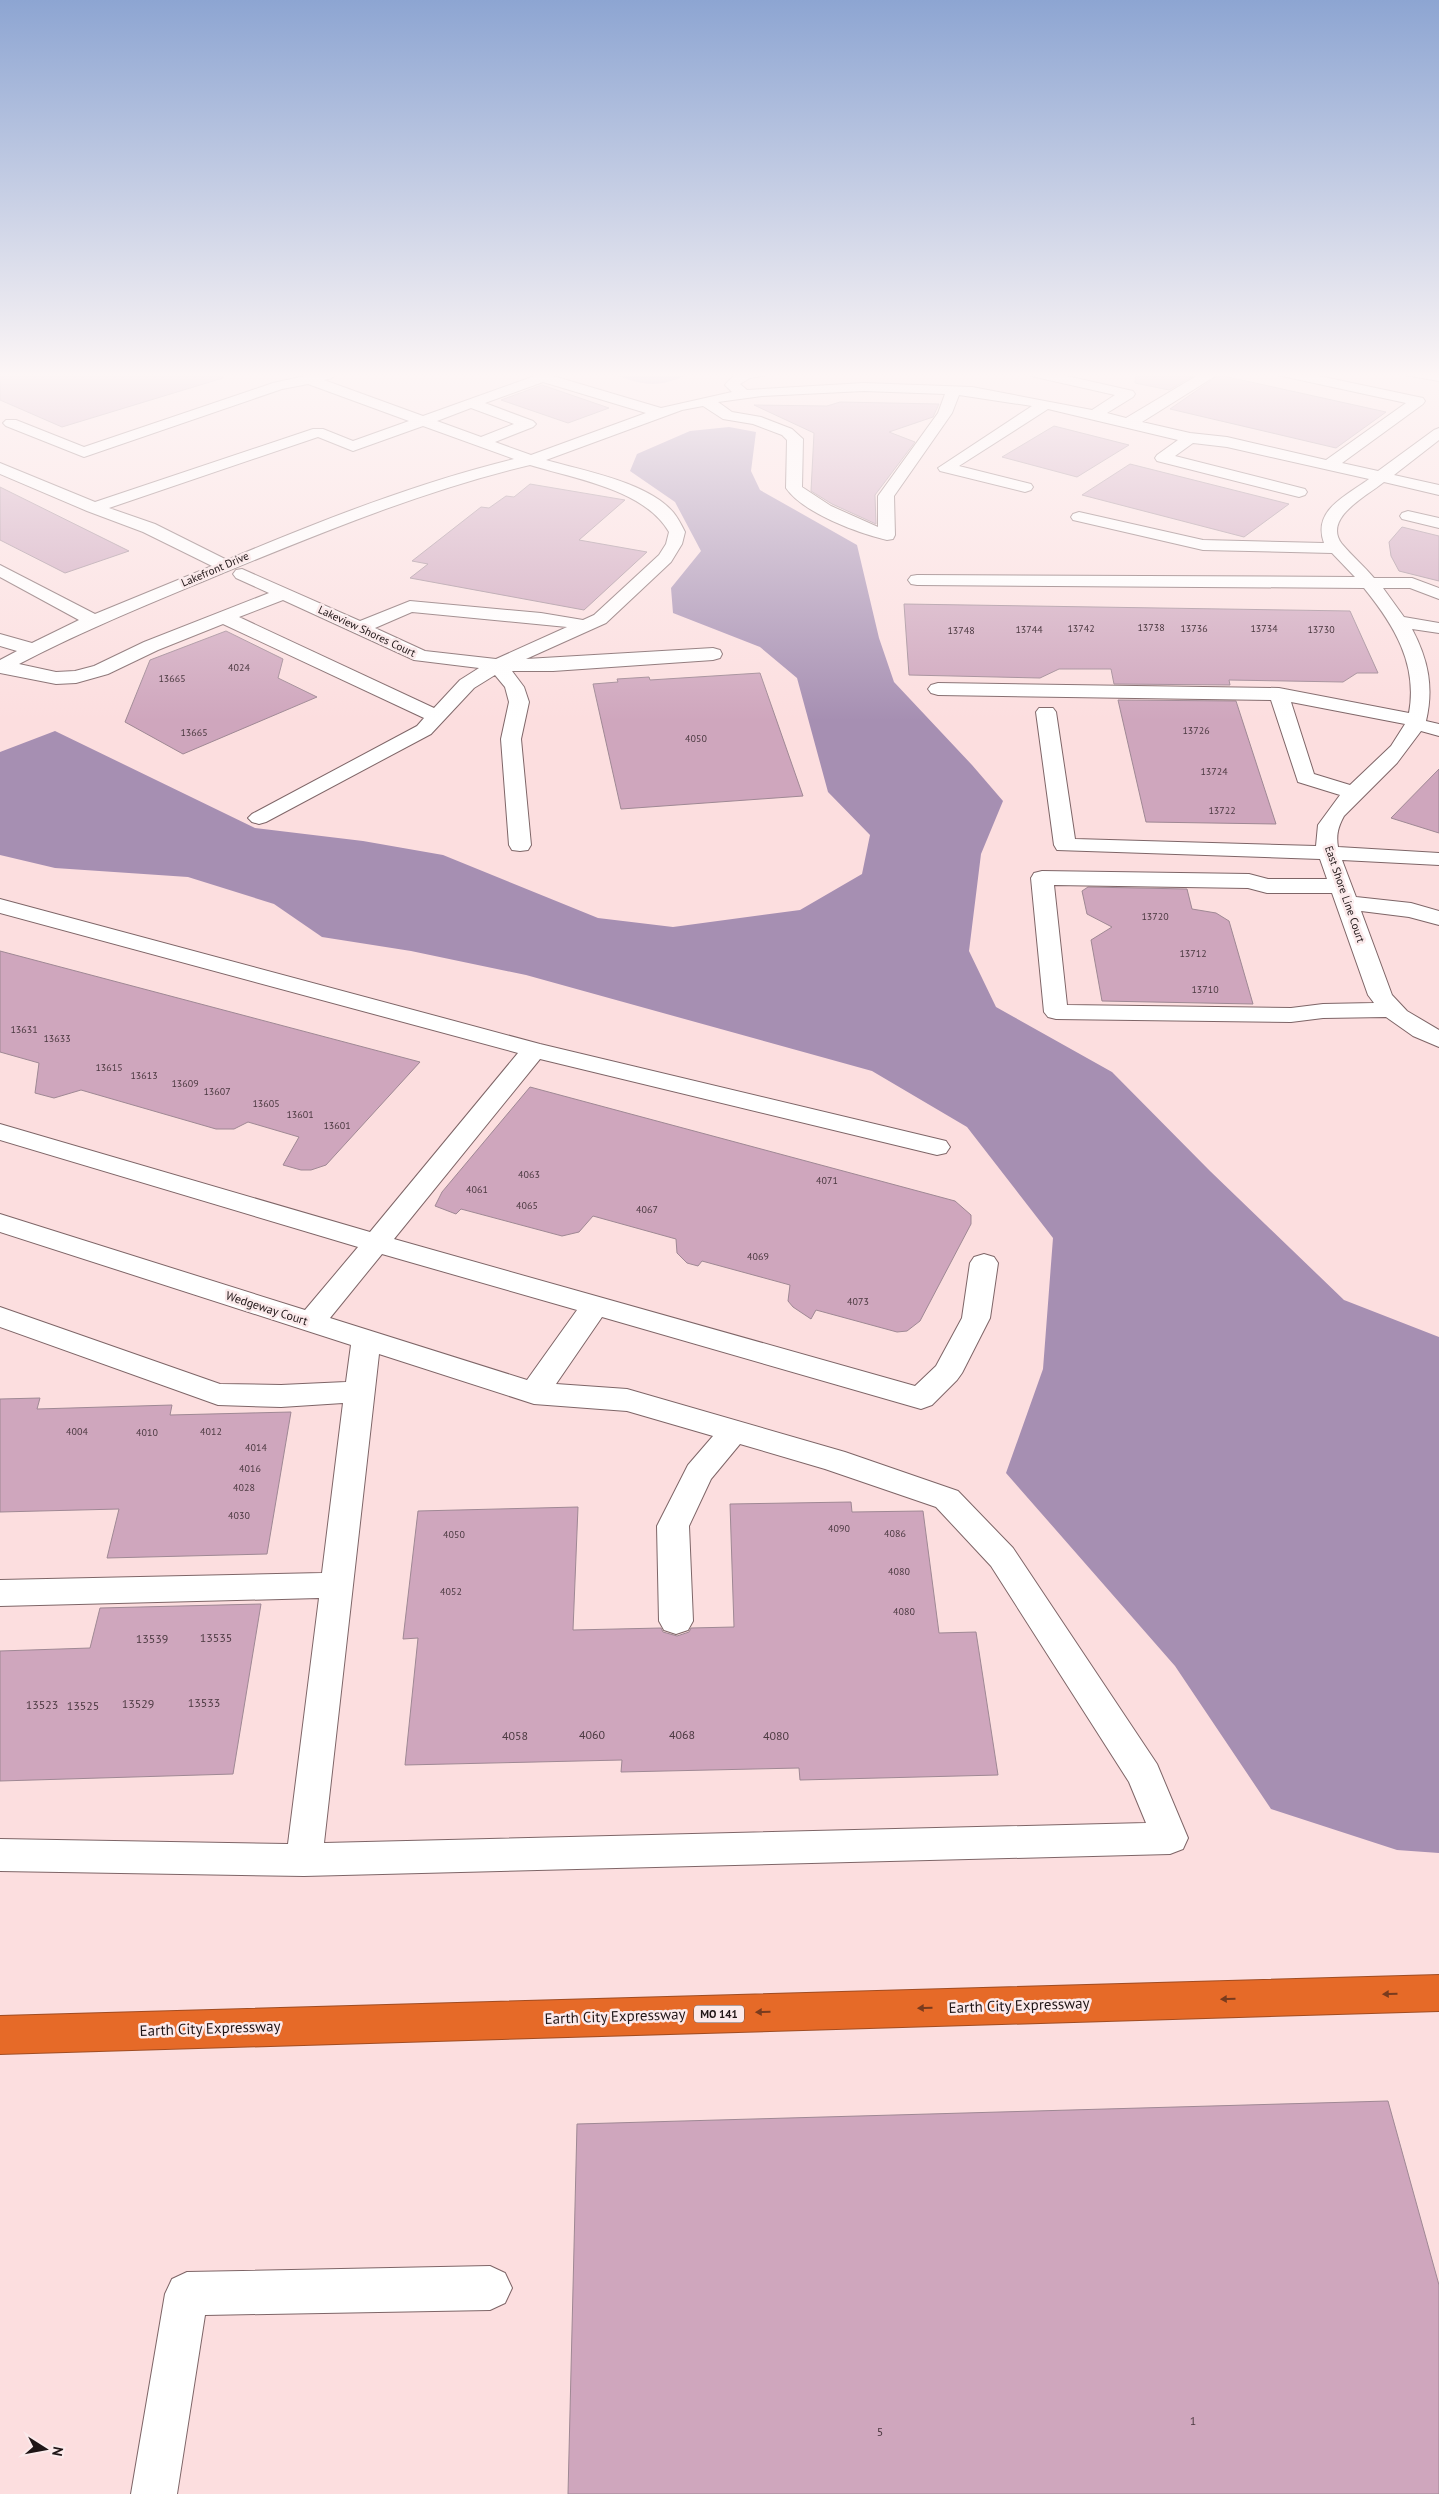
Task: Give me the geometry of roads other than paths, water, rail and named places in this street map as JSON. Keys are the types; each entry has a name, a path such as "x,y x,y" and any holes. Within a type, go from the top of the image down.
{"highway":[{"name":"Earth City Expressway","path":"0,2035 1439,1993"}],"street":[{"path":"47,488 93,508 149,528 224,565"},
{"path":"93,508 151,488"},
{"name":"Lakefront Drive","path":"129,608 224,565 430,488"},
{"name":"Lakefront Drive","path":"408,515 474,488"},
{"path":"260,818 424,730 467,684 498,665 600,619 665,558 674,544 678,532 667,515 644,498 620,488"},
{"path":"794,488 804,498 869,529 887,535 886,496 891,488"},
{"path":"1285,488 1299,492"},
{"name":"East Shore Line Court","path":"1367,488 1329,519 1328,532 1337,548 1401,622 1418,652 1422,669 1423,688 1416,722 1390,759 1354,793 1332,819 1326,837 1380,995 1389,1010"},
{"path":"1412,488 1439,493"},
{"path":"1079,516 1217,546 1337,548"},
{"path":"1408,516 1439,523"},
{"name":"Lakefront Drive","path":"1,667 32,649 94,621 129,608 242,574 284,559"},
{"path":"0,570 94,621"},
{"name":"Lakeview Shores Court","path":"242,574 421,656 498,665 553,664 712,654"},
{"path":"917,580 1412,583 1439,594"},
{"path":"1,667 56,678 76,677 101,670 151,646 284,593"},
{"path":"360,628 410,606 548,618 571,622 584,627"},
{"path":"224,617 437,718"},
{"path":"1401,622 1439,628"},
{"path":"0,640 32,649"},
{"path":"498,665 514,687 519,702 511,740 520,845"},
{"path":"938,688 1279,694 1416,722 1439,730"},
{"path":"1279,694 1305,778 1354,793"},
{"path":"1046,712 1065,845 1330,853 1439,859"},
{"path":"1439,918 1344,894 1267,886 1249,881 1042,878 1056,1012 1291,1015 1323,1010 1389,1010 1439,1040"},
{"path":"0,906 534,1050 936,1146"},
{"path":"311,1322 534,1050"},
{"path":"0,1132 376,1243 921,1398 947,1373 976,1318 984,1264"},
{"name":"Wedgeway Court","path":"0,1223 534,1393 627,1400 851,1466 947,1499 1002,1557 1144,1775 1170,1838 304,1860"},
{"path":"534,1393 595,1306"},
{"path":"0,1317 218,1394 281,1396 360,1392"},
{"path":"0,1855 304,1860 366,1339"},
{"path":"676,1621 673,1526 699,1473 734,1431"},
{"path":"0,1593 337,1585"},
{"path":"154,2494 187,2294 490,2288"}]}
